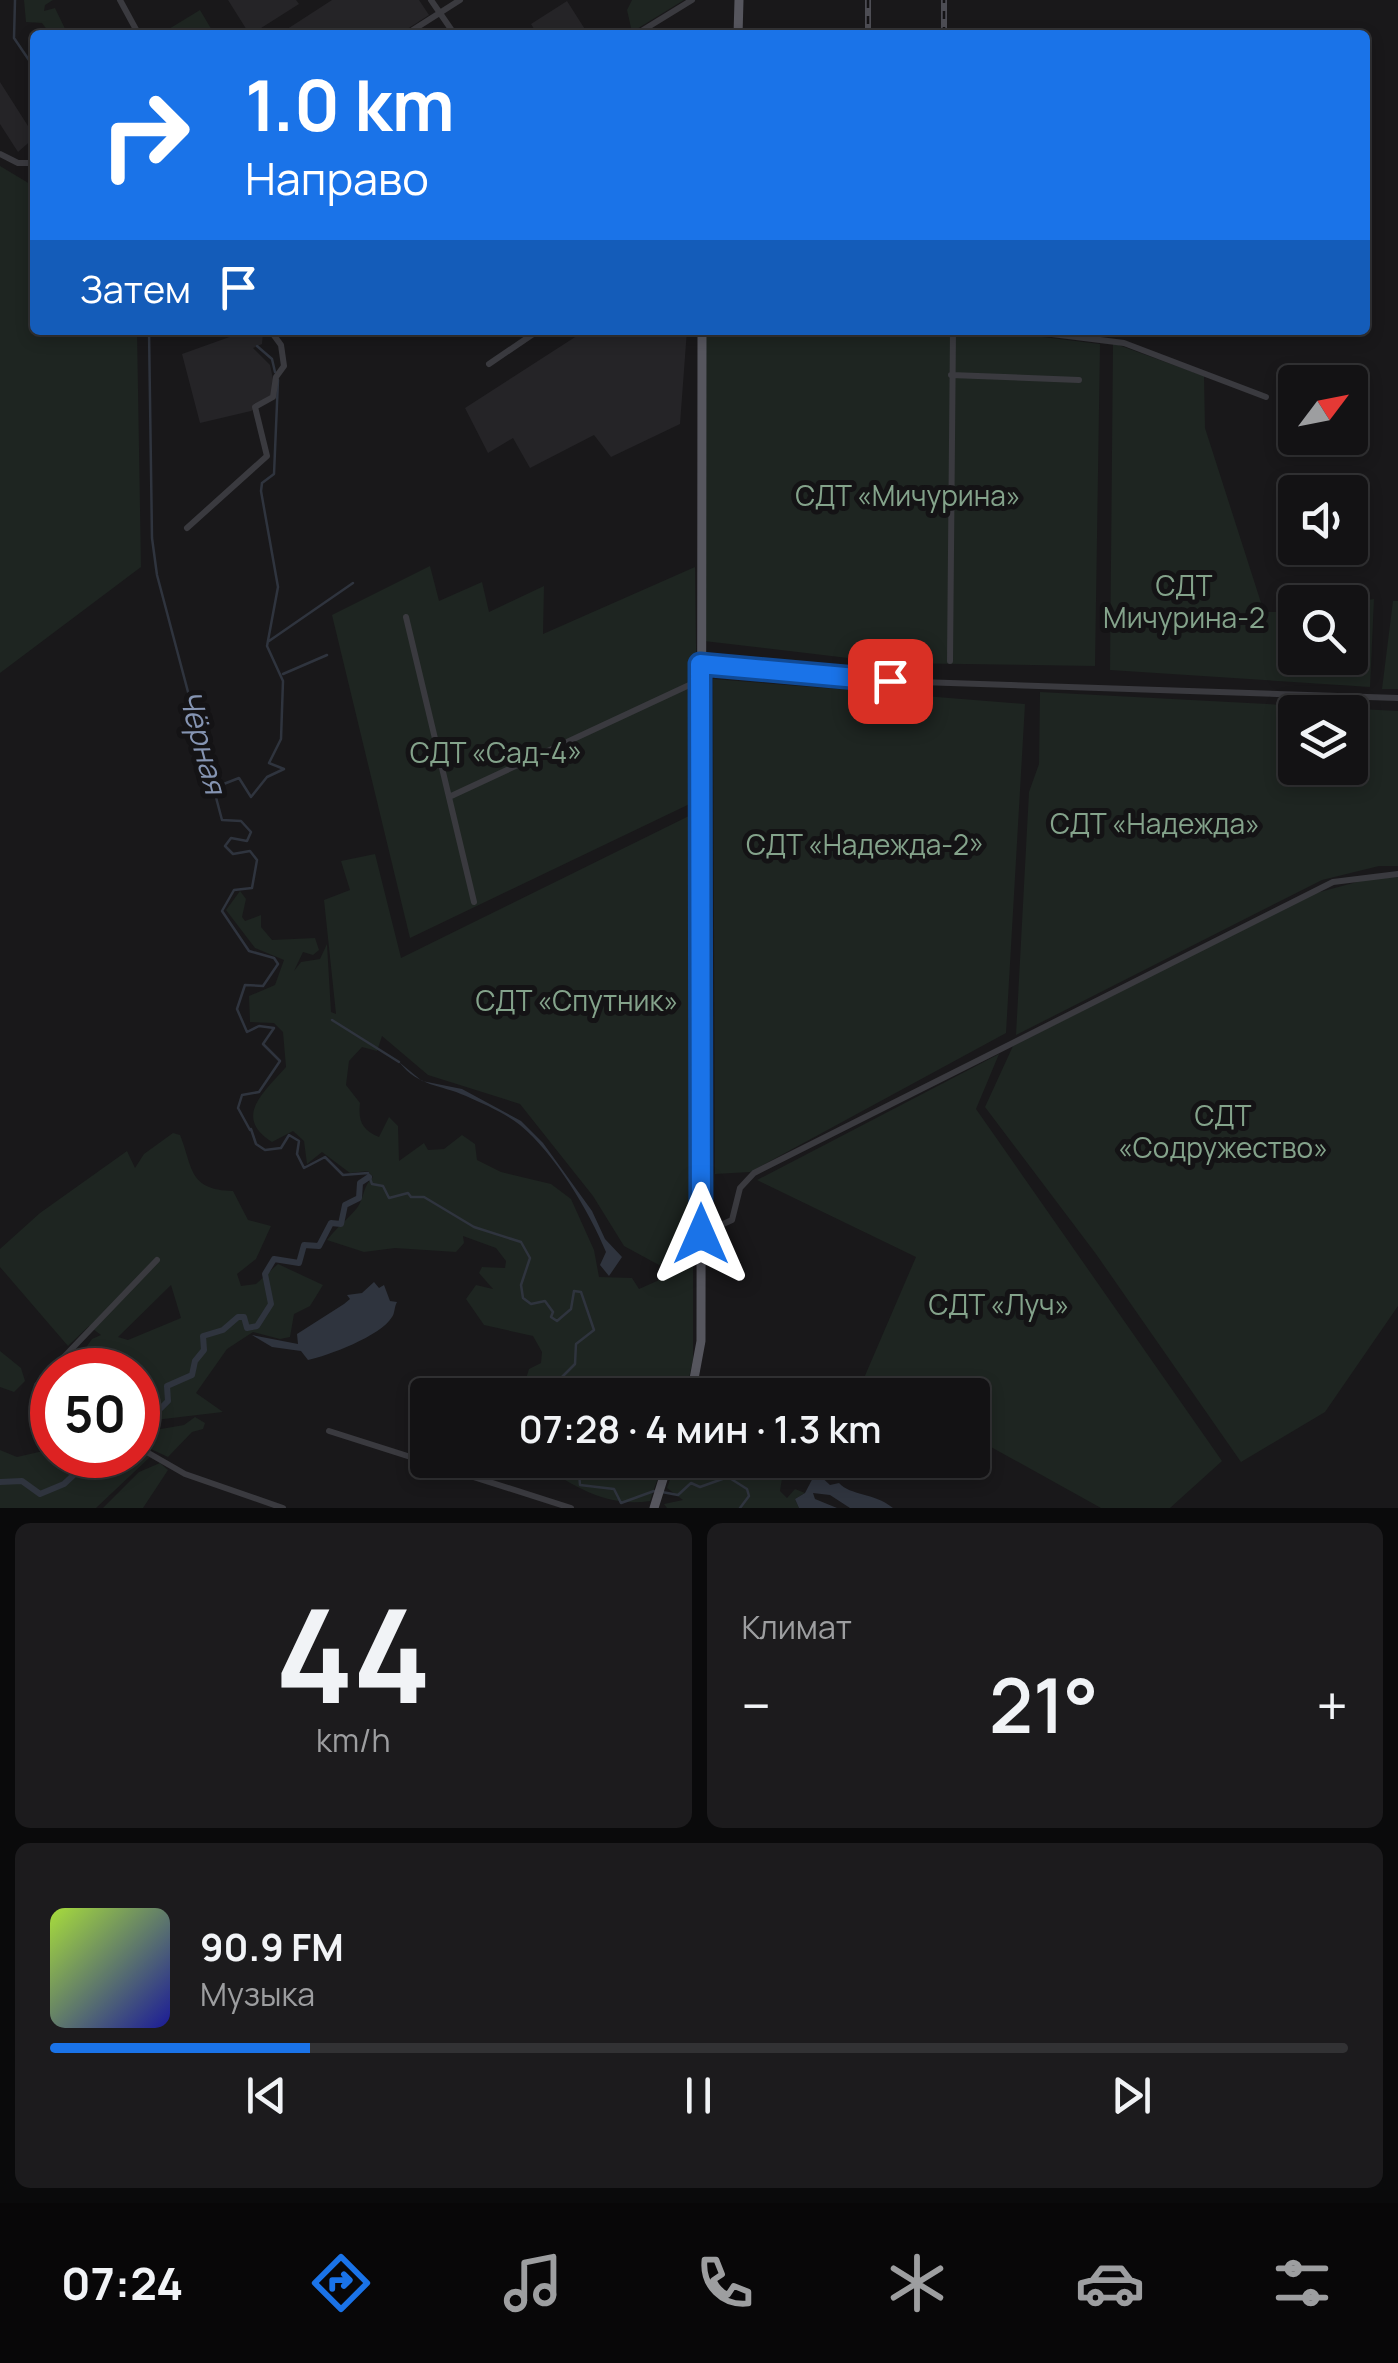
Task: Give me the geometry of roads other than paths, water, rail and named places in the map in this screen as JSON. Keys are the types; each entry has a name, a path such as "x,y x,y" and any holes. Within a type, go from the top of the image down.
{"main road":[{"path":"738,0 738,30"},
{"path":"694,1378 701,1341 702,335"},
{"path":"655,1505 663,1478"}],"street":[{"path":"120,0 136,30"},
{"path":"431,0 452,30"},
{"path":"412,30 460,0"},
{"path":"642,30 692,0"},
{"path":"0,154 18,163 30,163"},
{"path":"187,528 267,456 254,407 274,398 276,377 284,368 281,345 274,335"},
{"path":"488,364 532,335"},
{"path":"950,661 953,335"},
{"path":"1057,335 1124,344 1266,397"},
{"path":"951,375 1080,380"},
{"path":"406,618 474,902"},
{"path":"700,664 890,681 1398,698"},
{"path":"449,797 700,680"},
{"path":"701,1234 732,1220 740,1188 754,1173 1333,882 1398,874"},
{"path":"73,1348 157,1260"},
{"path":"329,1431 571,1508"},
{"path":"160,1459 185,1474 283,1508"}],"waterway":[{"path":"15,0 14,38 30,62"},
{"name":"Чёрная","path":"149,335 152,538 157,575 222,820 241,821 251,832 247,841 231,838 225,846 233,854 250,851 257,860 252,888 234,890 222,911 249,951 274,958 278,964 263,986 245,985 237,1009 247,1032 259,1026 274,1028 263,1044 280,1061 259,1092 242,1095 238,1108 250,1130"},
{"path":"257,346 272,359 275,372"},
{"path":"216,787 239,778 251,797 267,777 284,769 269,763 281,739 283,681 267,646 278,587 261,491 262,483 274,474 278,380"},
{"path":"269,641 353,583"},
{"path":"283,674 327,655"},
{"path":"332,1020 399,1062"},
{"name":"Чёрная","path":"251,1129 256,1144 265,1150 281,1148 289,1135 299,1141 297,1154 304,1168 325,1157 343,1175 368,1173 372,1184 383,1186 389,1198 408,1193 411,1197 424,1197 474,1227 521,1242 530,1258 521,1285 523,1298 531,1304 545,1301 553,1312 551,1317 557,1321 571,1309 574,1291 581,1292 594,1330 576,1344 575,1364 561,1378"},
{"path":"160,1409 168,1401 167,1386 192,1375 195,1361 204,1350 203,1336 223,1330 238,1317 244,1317 247,1328 257,1326 271,1304 265,1274 274,1259 299,1263 304,1245 319,1246 331,1223 341,1224 345,1205 359,1198 360,1183 369,1177"},
{"name":"Чёрная","path":"662,1492 678,1495 691,1483 700,1487 728,1477 747,1489 749,1496 740,1508"},
{"path":"0,1482 22,1481 40,1494 70,1478"},
{"name":"Чёрная","path":"579,1478 580,1485 614,1489 621,1503 654,1491"}],"railway":[{"path":"868,0 868,30"},
{"path":"944,0 944,30"}],"park label":[{"name":"СДТ «Мичурина»","path":"908,496"},
{"name":"СДТ Мичурина-2","path":"1184,602"},
{"name":"СДТ «Сад-4»","path":"496,753"},
{"name":"СДТ «Надежда»","path":"1155,824"},
{"name":"СДТ «Надежда-2»","path":"865,845"},
{"name":"СДТ «Спутник»","path":"577,1001"},
{"name":"СДТ «Содружество»","path":"1223,1132"},
{"name":"СДТ «Луч»","path":"999,1305"}]}
